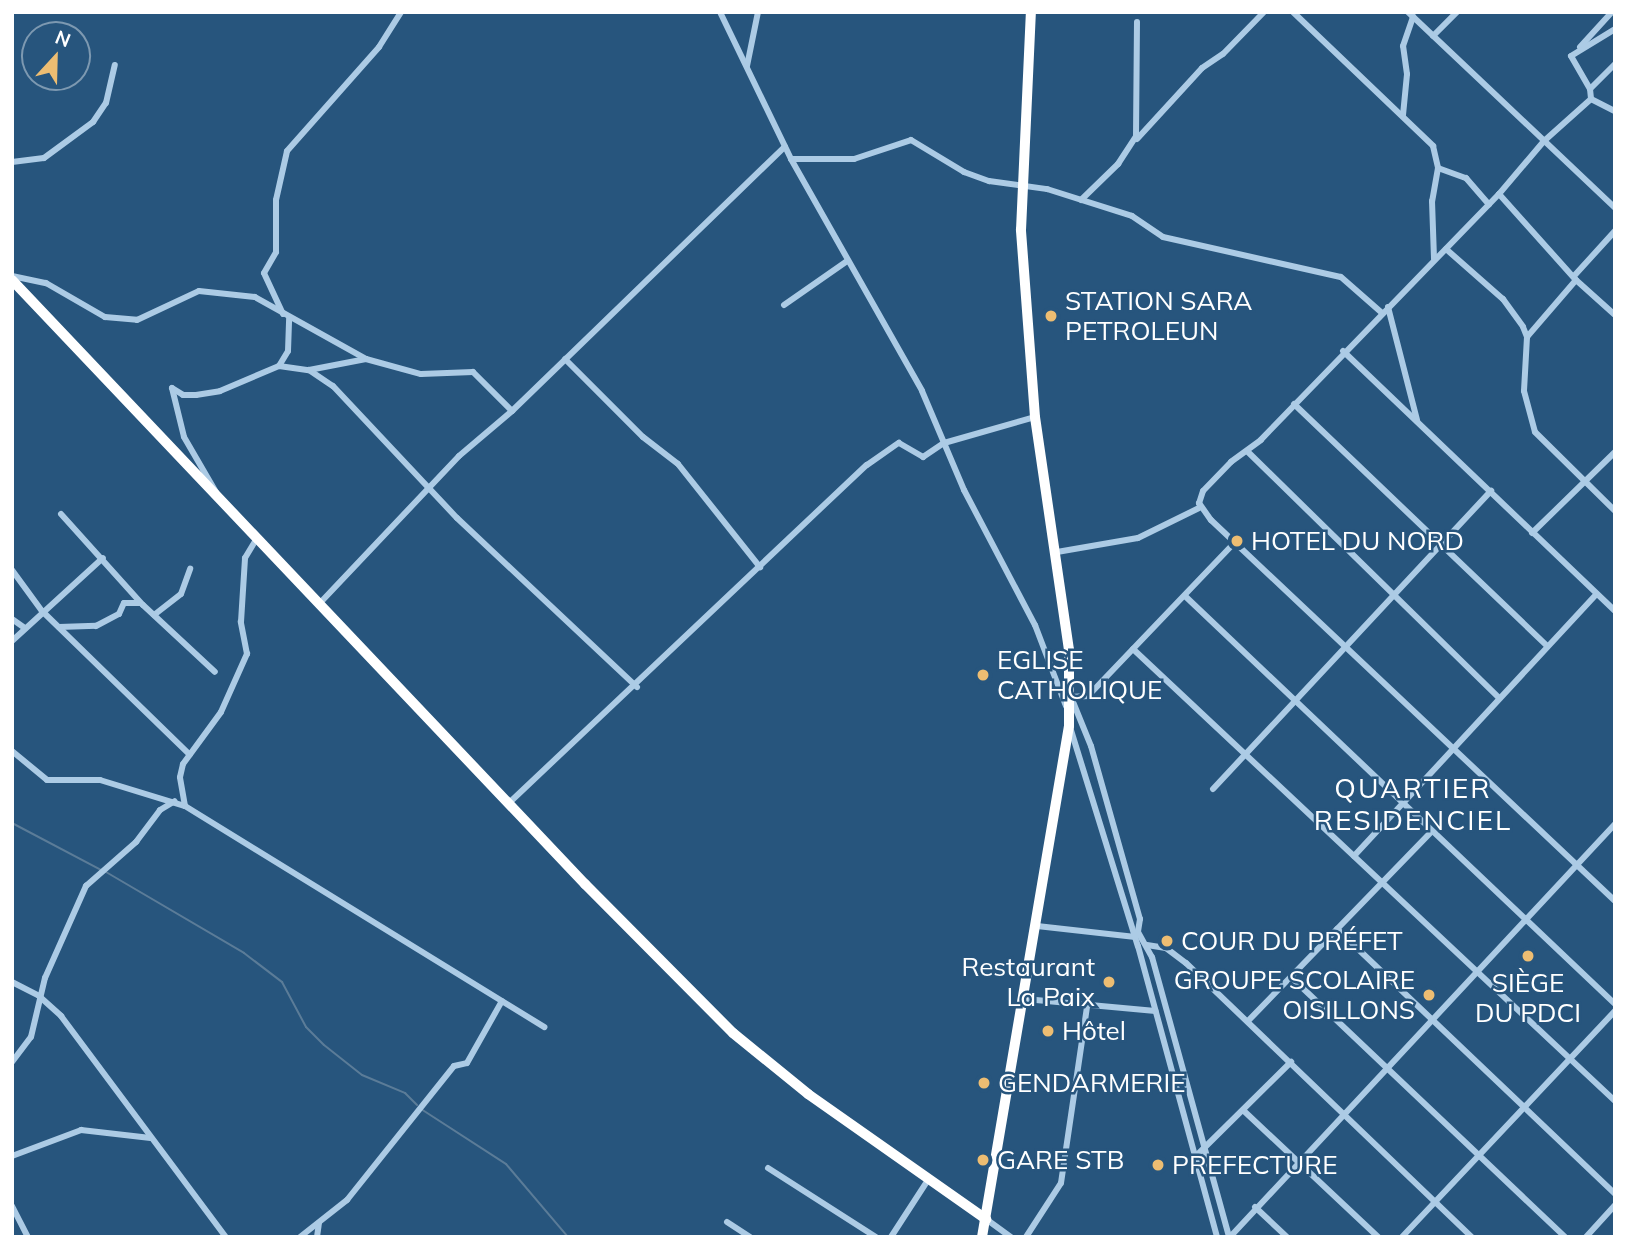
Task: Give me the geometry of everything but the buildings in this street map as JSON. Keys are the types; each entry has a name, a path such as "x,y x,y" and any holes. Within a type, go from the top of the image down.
{"highway":[{"path":"982,1237 1037,926 1069,720 1070,697 1058,552 1035,417 1021,184 1031,12"},
{"path":"12,278 257,540 733,1033 928,1180 986,1219"}],"street":[{"path":"279,366 288,351 286,316 264,273 276,252 276,201 287,151 370,57 401,12"},
{"path":"720,12 791,159 910,368 944,443 1035,625 1069,720 1138,946 1217,1237"},
{"path":"747,66 758,12"},
{"path":"1081,200 1202,68 1223,54 1264,12"},
{"path":"1293,12 1404,115 1433,146 1438,168 1432,201 1434,260"},
{"path":"1433,36 1457,12"},
{"path":"1571,56 1612,12"},
{"path":"1404,115 1407,74 1402,46 1410,15 1615,208"},
{"path":"1133,143 1137,22"},
{"path":"1571,56 1615,29"},
{"path":"1571,56 1590,89 1591,99"},
{"path":"1590,89 1615,64"},
{"path":"12,162 44,158 93,122 106,103 115,65"},
{"path":"1199,508 1203,491 1231,462 1248,452 1343,351 1499,194 1544,141 1591,99"},
{"path":"1591,99 1615,111"},
{"path":"791,159 854,159 911,140 964,172 989,181 1021,184 1132,216 1163,237 1341,277 1382,313"},
{"path":"320,603 427,488 512,411 785,146"},
{"path":"1438,168 1466,178 1489,204"},
{"path":"1499,194 1575,278 1615,315"},
{"path":"1527,337 1615,231"},
{"path":"1446,249 1508,305 1527,337 1524,391 1535,432 1615,511"},
{"path":"785,305 847,261"},
{"path":"12,278 46,283 105,317 137,320 199,291 255,298 366,359 414,373 447,376 473,372 512,411"},
{"path":"1388,307 1417,421"},
{"path":"1343,351 1615,611"},
{"path":"218,498 215,485 184,437 172,388 183,395 220,391 279,366 309,370 366,359"},
{"path":"565,359 643,437 678,464 760,567"},
{"path":"309,370 332,386 427,488 638,687"},
{"path":"1294,404 1390,494 1406,515 1441,541 1547,646"},
{"path":"509,803 638,687 821,506 900,443 923,457 944,443 1035,417"},
{"path":"1248,452 1499,698"},
{"path":"1532,533 1615,452"},
{"path":"1213,789 1242,753 1346,646 1392,592 1491,491"},
{"path":"1058,552 1138,538 1199,508"},
{"path":"1199,508 1615,901"},
{"path":"61,514 143,605 215,672"},
{"path":"185,806 180,777 190,755 221,712 246,659 242,622 245,558 257,540"},
{"path":"1229,1237 1148,945 1138,932 1140,919 1091,746 1070,697 1087,696 1235,542"},
{"path":"12,641 103,558"},
{"path":"154,615 181,594 190,569"},
{"path":"12,570 42,611 190,755"},
{"path":"1354,856 1401,801 1597,594"},
{"path":"1185,596 1615,1004"},
{"path":"58,627 96,626 119,614 124,603 143,605"},
{"path":"12,620 25,628"},
{"path":"1133,649 1615,1101"},
{"path":"12,751 47,780 100,780 185,806 544,1027"},
{"path":"12,1062 31,1037 39,996 86,886 136,842 160,810 175,802"},
{"path":"1229,1237 1255,1206 1615,824"},
{"path":"1248,1021 1432,831"},
{"path":"1037,926 1135,937"},
{"path":"1337,929 1615,1194"},
{"path":"1138,946 1148,945 1174,952 1472,1237"},
{"path":"1291,977 1565,1237"},
{"path":"12,982 39,996 61,1016 226,1237"},
{"path":"1025,999 1087,1007 1155,1011"},
{"path":"300,1237 319,1223 374,1170 454,1066 467,1063 502,1001"},
{"path":"1026,1237 1061,1183 1087,1007"},
{"path":"1402,1237 1615,1011"},
{"path":"1196,1156 1291,1062"},
{"path":"1244,1111 1378,1237"},
{"path":"12,1156 80,1129 151,1138"},
{"path":"768,1168 876,1237"},
{"path":"891,1237 928,1180"},
{"path":"1586,1237 1615,1205"},
{"path":"12,1206 28,1237"},
{"path":"1255,1206 1287,1237"},
{"path":"986,1219 1011,1237"},
{"path":"727,1222 750,1237"},
{"path":"317,1237 319,1223"}],"waterway":[{"path":"12,823 101,870"},
{"path":"106,872 244,953 282,982 306,1027 324,1045 362,1075 405,1093 417,1105"},
{"path":"421,1109 506,1164 568,1237"}],"place":[{"name":"STATION SARA PETROLEUN","path":"1051,316"},
{"name":"HOTEL DU NORD","path":"1237,541"},
{"name":"EGLISE CATHOLIQUE","path":"983,675"},
{"name":"COUR DU PRÉFET","path":"1167,941"},
{"name":"SIÈGE DU PDCI","path":"1528,956"},
{"name":"Restaurant La Paix","path":"1109,982"},
{"name":"GROUPE SCOLAIRE OISILLONS","path":"1429,995"},
{"name":"Hôtel","path":"1048,1031"},
{"name":"GENDARMERIE","path":"984,1083"},
{"name":"GARE STB","path":"983,1160"},
{"name":"PREFECTURE","path":"1158,1165"}],"district":[{"name":"QUARTIER RESIDENCIEL","path":"1413,804"}]}
